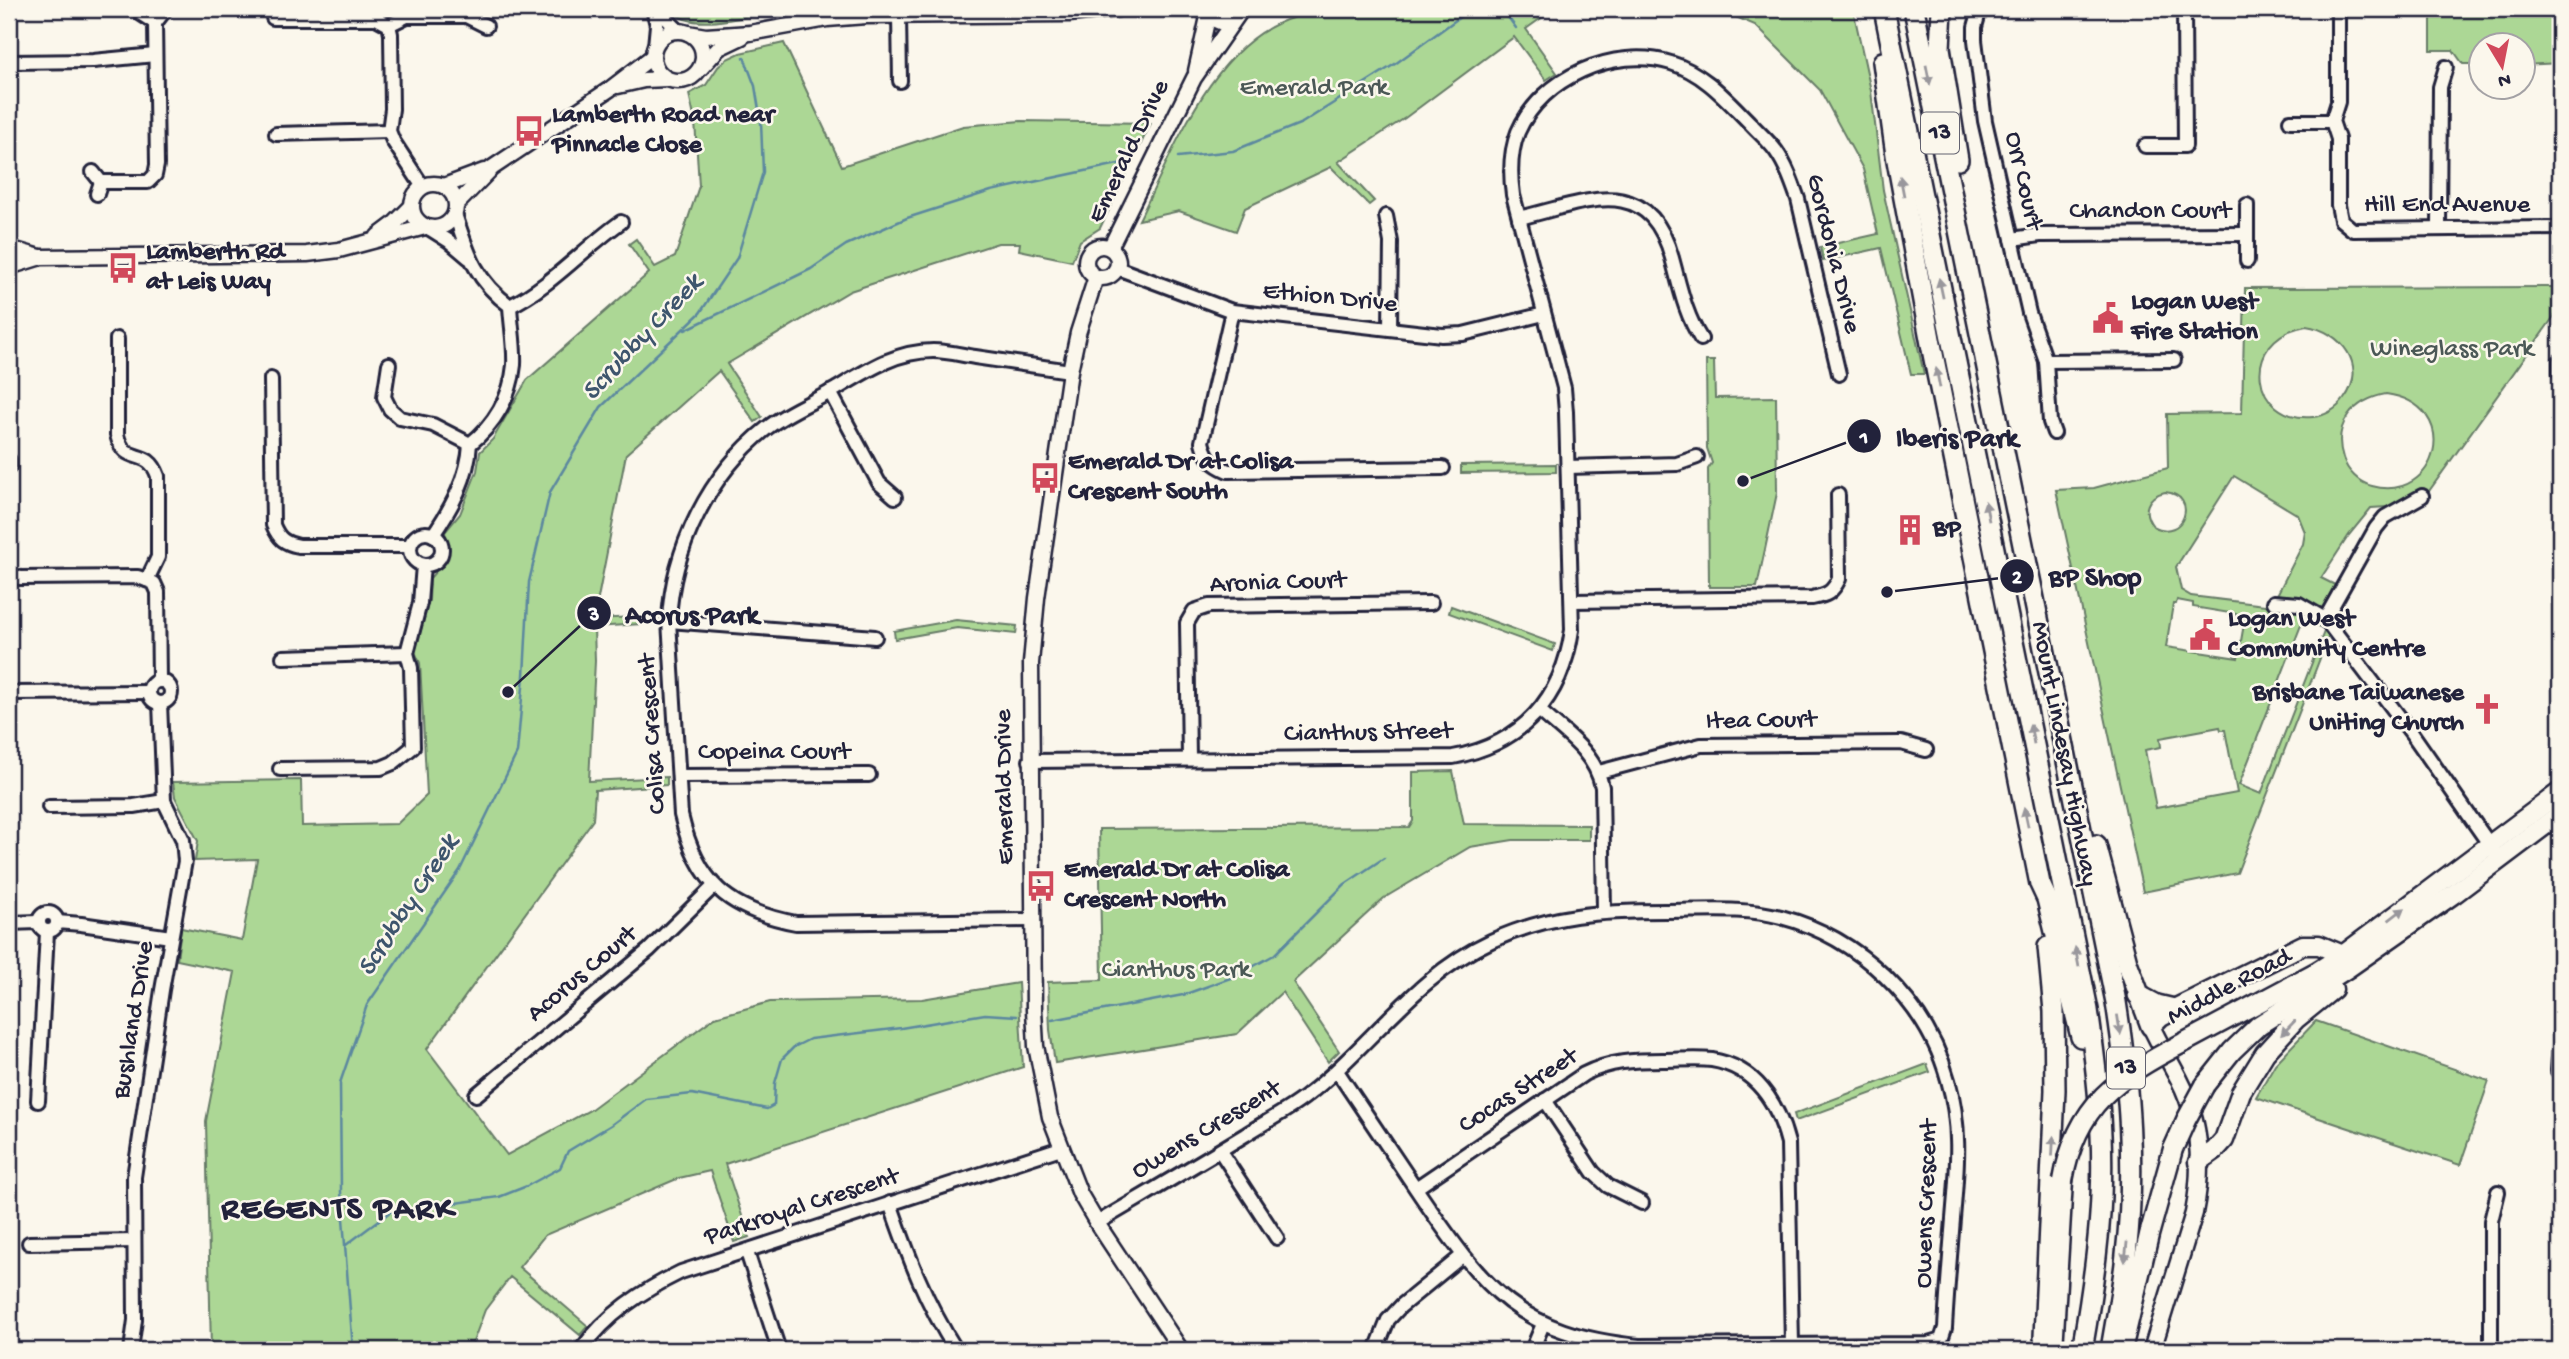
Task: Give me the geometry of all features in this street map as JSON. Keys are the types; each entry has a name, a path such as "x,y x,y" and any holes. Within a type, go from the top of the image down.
{"highway":[{"path":"1875,9 1896,155 1931,344 2040,884 2050,970 2055,1051 2044,1337 2046,1350"},
{"name":"Mount Lindesay Highway","path":"1884,9 2088,1010 2101,1125 2101,1196 2096,1257 2082,1350"},
{"name":"Mount Lindesay Highway","path":"1914,9 2116,1002 2130,1118 2130,1187 2127,1252 2111,1350"},
{"path":"1942,9 1940,48 1967,221 1965,257"},
{"path":"2073,790 2093,832 2138,995 2151,1026"},
{"path":"2040,884 2047,899 2085,1054 2097,1072"},
{"path":"2138,995 2157,1005 2174,1009"}],"main road":[{"name":"Middle Road","path":"2495,852 2560,792"},
{"name":"Middle Road","path":"2122,1350 2174,1149 2205,1085 2232,1051 2259,1026 2495,852 2560,814"},
{"path":"2151,1350 2194,1213 2198,1194 2198,1162 2178,1104 2150,1045 2151,1026 2174,1009 2303,945 2319,945 2345,961 2340,984 2296,1020 2265,1053 2241,1092 2224,1140 2198,1162"},
{"name":"Middle Road","path":"2053,1350 2063,1181 2071,1149 2080,1128 2108,1090 2138,1067 2345,961"}],"street":[{"path":"655,9 699,42 704,56 700,70"},
{"path":"655,9 657,25 654,51 657,70 667,79"},
{"path":"444,186 492,168 610,89 654,51 665,35 683,32 706,36 750,33 827,19 899,15 1069,14 1118,9"},
{"name":"Orr Court","path":"1980,9 1975,40 1983,108 2029,313 2046,361 2050,388 2050,422 2054,433"},
{"path":"2145,146 2185,146 2184,9"},
{"name":"Hill End Avenue","path":"2338,9 2338,102 2332,121 2338,139 2338,205 2341,220 2353,230 2560,229"},
{"path":"97,183 148,181 155,175 155,23 165,10"},
{"name":"Emerald Drive","path":"1194,78 1201,12 1220,22 1232,19 1240,12"},
{"name":"Emerald Drive","path":"1110,248 1194,78 1240,12"},
{"path":"141,14 155,23"},
{"path":"899,15 900,81"},
{"path":"388,25 407,16 466,16 486,26"},
{"path":"273,18 376,18 388,25 391,34 393,109 388,131 423,187"},
{"path":"610,89 644,80 689,79 719,48 750,33"},
{"path":"9,62 93,61 155,55"},
{"name":"Gordonia Drive","path":"1544,314 1511,176 1512,156 1518,133 1535,106 1560,82 1603,63 1624,58 1648,58 1671,63 1695,73 1715,88 1774,149 1788,171 1798,199 1839,374"},
{"path":"2439,229 2440,87 2446,67"},
{"path":"2290,121 2332,121"},
{"path":"276,134 388,131"},
{"path":"9,248 41,257 307,254 338,250 427,228 446,226 456,209 492,168"},
{"path":"371,241 411,207 415,195 423,187 430,184 444,186 450,190 470,259"},
{"path":"1519,218 1601,199 1618,198 1636,204 1651,216 1661,229 1669,247 1689,320 1701,339"},
{"name":"Chandon Court","path":"2247,205 2248,261"},
{"path":"411,207 415,219 449,241 470,259 493,293 510,306 514,366 509,388 498,415 486,432 470,444 464,476 452,507 433,535"},
{"path":"1386,216 1391,242 1390,329"},
{"path":"510,306 532,295 592,243 621,222"},
{"name":"Chandon Court","path":"2012,239 2040,235 2247,234"},
{"path":"1099,246 1110,248 1118,259 1117,268 1106,278 1096,277 1086,266 1087,256 1099,246"},
{"path":"9,267 41,257"},
{"name":"Ethion Drive","path":"1117,268 1232,312 1443,335 1463,334 1544,314"},
{"name":"Emerald Drive","path":"1096,277 1078,333 1070,371 1033,631 1030,761 1036,1046 1050,1116 1080,1194 1181,1350"},
{"path":"1232,312 1202,442 1205,456 1214,466 1228,471 1443,468"},
{"name":"Cianthus Street","path":"1030,761 1453,757 1500,743 1539,710 1556,685 1568,654 1572,630 1564,388 1544,314"},
{"path":"9,574 20,579 138,577 148,580 158,557 158,476 153,463 143,457 128,455 120,448 117,435 117,339"},
{"name":"Colisa Crescent","path":"1032,920 796,923 768,918 748,910 714,886 687,842 681,815 668,621 674,573 682,548 706,500 727,468 766,428 881,362 908,354 934,351 1070,371"},
{"path":"2046,361 2174,360"},
{"path":"2560,361 2560,373"},
{"path":"389,364 384,397 390,409 400,418 433,425 470,444"},
{"path":"271,379 273,525 278,537 299,546 410,546"},
{"path":"830,392 879,483 895,497"},
{"path":"1568,467 1676,464 1697,457"},
{"path":"9,460 9,467"},
{"path":"1572,601 1826,595 1833,591 1839,579 1838,495"},
{"path":"2325,619 2376,528 2385,517 2422,496"},
{"path":"419,535 433,535 440,542 442,551 433,563 423,565 411,556 410,546 419,535"},
{"path":"280,769 381,768 413,747 415,735 411,668 407,653 421,603 423,565"},
{"name":"Bushland Drive","path":"131,1350 135,1320 134,1177 185,861 185,846 164,801 160,703 168,699 172,691 168,684 159,681 158,592 154,583 148,580"},
{"path":"2274,602 2299,604 2325,619 2413,735 2495,852"},
{"name":"Aronia Court","path":"1189,759 1187,623 1194,611 1209,606 1430,603"},
{"path":"668,621 875,637"},
{"path":"283,657 407,653"},
{"path":"159,681 152,684 149,692 152,699 160,703"},
{"path":"9,693 149,692"},
{"path":"1539,710 1580,746 1599,772 1602,787 1604,911"},
{"name":"Itea Court","path":"1599,772 1701,745 1902,743 1926,750"},
{"name":"Copeina Court","path":"679,776 869,775"},
{"path":"48,807 134,806 164,801"},
{"name":"Acorus Court","path":"476,1094 649,950 714,886"},
{"name":"Owens Crescent","path":"1097,1223 1302,1100 1336,1071 1425,983 1488,942 1552,920 1604,911 1741,911 1780,917 1811,927 1866,959 1891,982 1912,1007 1942,1061 1955,1109 1959,1144 1945,1328 1941,1340 1928,1344 1639,1346 1603,1343 1543,1324 1492,1289 1462,1256 1336,1071"},
{"path":"9,923 48,926 81,923 171,937"},
{"path":"38,1101 48,926"},
{"path":"2558,1071 2560,1043"},
{"name":"Cocas Street","path":"1416,1188 1584,1074 1602,1065 1626,1060 1712,1060 1735,1068 1757,1082 1770,1097 1782,1121 1788,1143 1792,1345"},
{"path":"1545,1100 1593,1172 1608,1186 1642,1203"},
{"name":"Parkroyal Crescent","path":"581,1350 606,1320 652,1286 681,1272 1060,1147"},
{"path":"1220,1151 1277,1238"},
{"path":"2491,1350 2491,1221 2498,1192"},
{"path":"890,1203 913,1270 929,1306 956,1350"},
{"path":"29,1243 134,1241"},
{"path":"747,1252 779,1350"},
{"path":"1376,1350 1388,1320 1394,1313 1462,1256"},
{"path":"1532,1350 1543,1324"}],"green space":[{"path":"670,9 767,9 769,12 731,20 703,22 679,16"},
{"name":"Emerald Park","path":"1296,9 1554,9 1526,29 1557,73 1546,80 1514,37 1405,118 1338,162 1374,201 1369,205 1331,167 1245,208 1236,231 1179,211 1139,220 1182,131 1219,73 1241,49 1266,30 1295,17"},
{"path":"1717,9 1853,9 1871,91 1883,190 1924,374 1911,374 1881,248 1823,261 1820,247 1878,234 1863,169 1820,90 1755,25"},
{"path":"2431,9 2560,9 2560,63 2538,64 2538,32 2468,32 2468,64 2463,64 2453,50 2431,50"},
{"path":"784,43 842,166 963,126 1021,121 1151,123 1100,228 1080,241 1072,261 1019,250 1020,243 998,243 850,291 727,364 762,417 755,422 719,371 626,454 594,619 657,616 657,623 594,627 595,661 589,781 667,777 667,785 595,790 593,820 427,1049 507,1155 590,1110 715,1017 770,1002 922,999 1018,983 1023,1067 725,1164 749,1237 734,1242 710,1171 679,1178 545,1235 519,1267 588,1326 580,1335 510,1277 485,1310 470,1350 211,1350 206,1121 235,972 177,960 181,928 242,940 257,859 195,861 198,841 175,797 173,782 301,780 302,826 397,824 427,795 420,663 415,652 429,600 430,578 448,557 445,532 460,514 477,471 480,452 493,439 527,380 649,273 629,244 636,239 655,267 675,257 699,186 695,121 689,94 706,85 727,59 740,53"},
{"name":"Wineglass Park","path":"2560,287 2560,308 2419,505 2371,508 2349,535 2321,578 2335,585 2325,604 2334,622 2237,873 2143,892 2056,490 2094,488 2168,468 2167,414 2242,413 2245,288","holes":["2306,326 2319,329 2330,335 2348,352 2354,374 2351,387 2341,403 2330,411 2313,417 2292,415 2276,407 2266,394 2261,378 2262,362 2270,346 2284,334","2386,394 2411,402 2426,416 2434,433 2433,451 2426,468 2413,481 2395,488 2372,486 2354,476 2347,467 2340,446 2343,424 2355,408","2234,476 2298,515 2305,532 2303,544 2278,593 2265,605 2191,596 2181,590 2176,567","2165,492 2176,495 2182,501 2185,509 2180,524 2164,530 2153,526 2147,510 2154,497","2177,600 2193,603 2193,607 2236,614 2235,622 2244,624 2238,658 2166,647 2173,604 2176,604","2303,620 2325,629 2261,794 2239,785","2220,727 2225,730 2237,793 2156,808 2145,750 2161,747 2160,738"]},
{"path":"1706,361 1714,361 1715,398 1776,397 1777,493 1757,587 1709,587 1708,469 1712,463 1707,448"},
{"path":"1556,464 1556,472 1461,473 1461,465"},
{"path":"1451,606 1555,644 1553,651 1449,613"},
{"path":"956,620 1017,626 1016,634 957,628 895,639 894,631"},
{"name":"Cianthus Park","path":"1453,771 1464,824 1589,825 1589,840 1513,840 1470,847 1384,898 1293,982 1339,1051 1328,1062 1282,992 1237,1034 1055,1063 1050,1030 1048,982 1102,980 1099,829 1409,827 1413,821 1413,772"},
{"path":"2316,1021 2489,1081 2460,1165 2256,1097 2275,1064"},
{"path":"1927,1064 1930,1072 1796,1121 1794,1114"}],"waterway":[{"path":"1178,157 1233,151 1302,123 1395,64 1471,9"},
{"path":"1502,9 1516,28"},
{"name":"Scrubby Creek","path":"353,1350 341,1192 340,1083 367,1005 460,870 517,753 529,582 550,492 601,407 700,313 737,258 763,172 761,122 755,86 744,57"},
{"path":"685,330 811,269 846,245 907,218 991,191 1123,163"},
{"path":"1052,1020 1183,995 1236,976 1274,955 1345,884 1384,858"},
{"path":"346,1245 390,1212 499,1197 527,1186 560,1168 568,1151 611,1125 646,1099 692,1094 767,1109 774,1105 775,1083 782,1059 794,1047 810,1039 985,1014 1017,1016"}],"place":[{"name":"Lamberth Road near Pinnacle Close","path":"529,131"},
{"name":"Lamberth Rd at Leis Way","path":"123,268"},
{"name":"Logan West Fire Station","path":"2108,318"},
{"name":"Emerald Dr at Colisa Crescent South","path":"1045,478"},
{"name":"Iberis Park","path":"1743,481"},
{"name":"BP","path":"1910,530"},
{"name":"BP Shop","path":"1887,592"},
{"name":"Logan West Community Centre","path":"2205,635"},
{"name":"Acorus Park","path":"508,692"},
{"name":"Brisbane Taiwanese Uniting Church","path":"2487,709"},
{"name":"Emerald Dr at Colisa Crescent North","path":"1041,886"}],"district":[{"name":"REGENTS PARK","path":"338,1211"}]}
